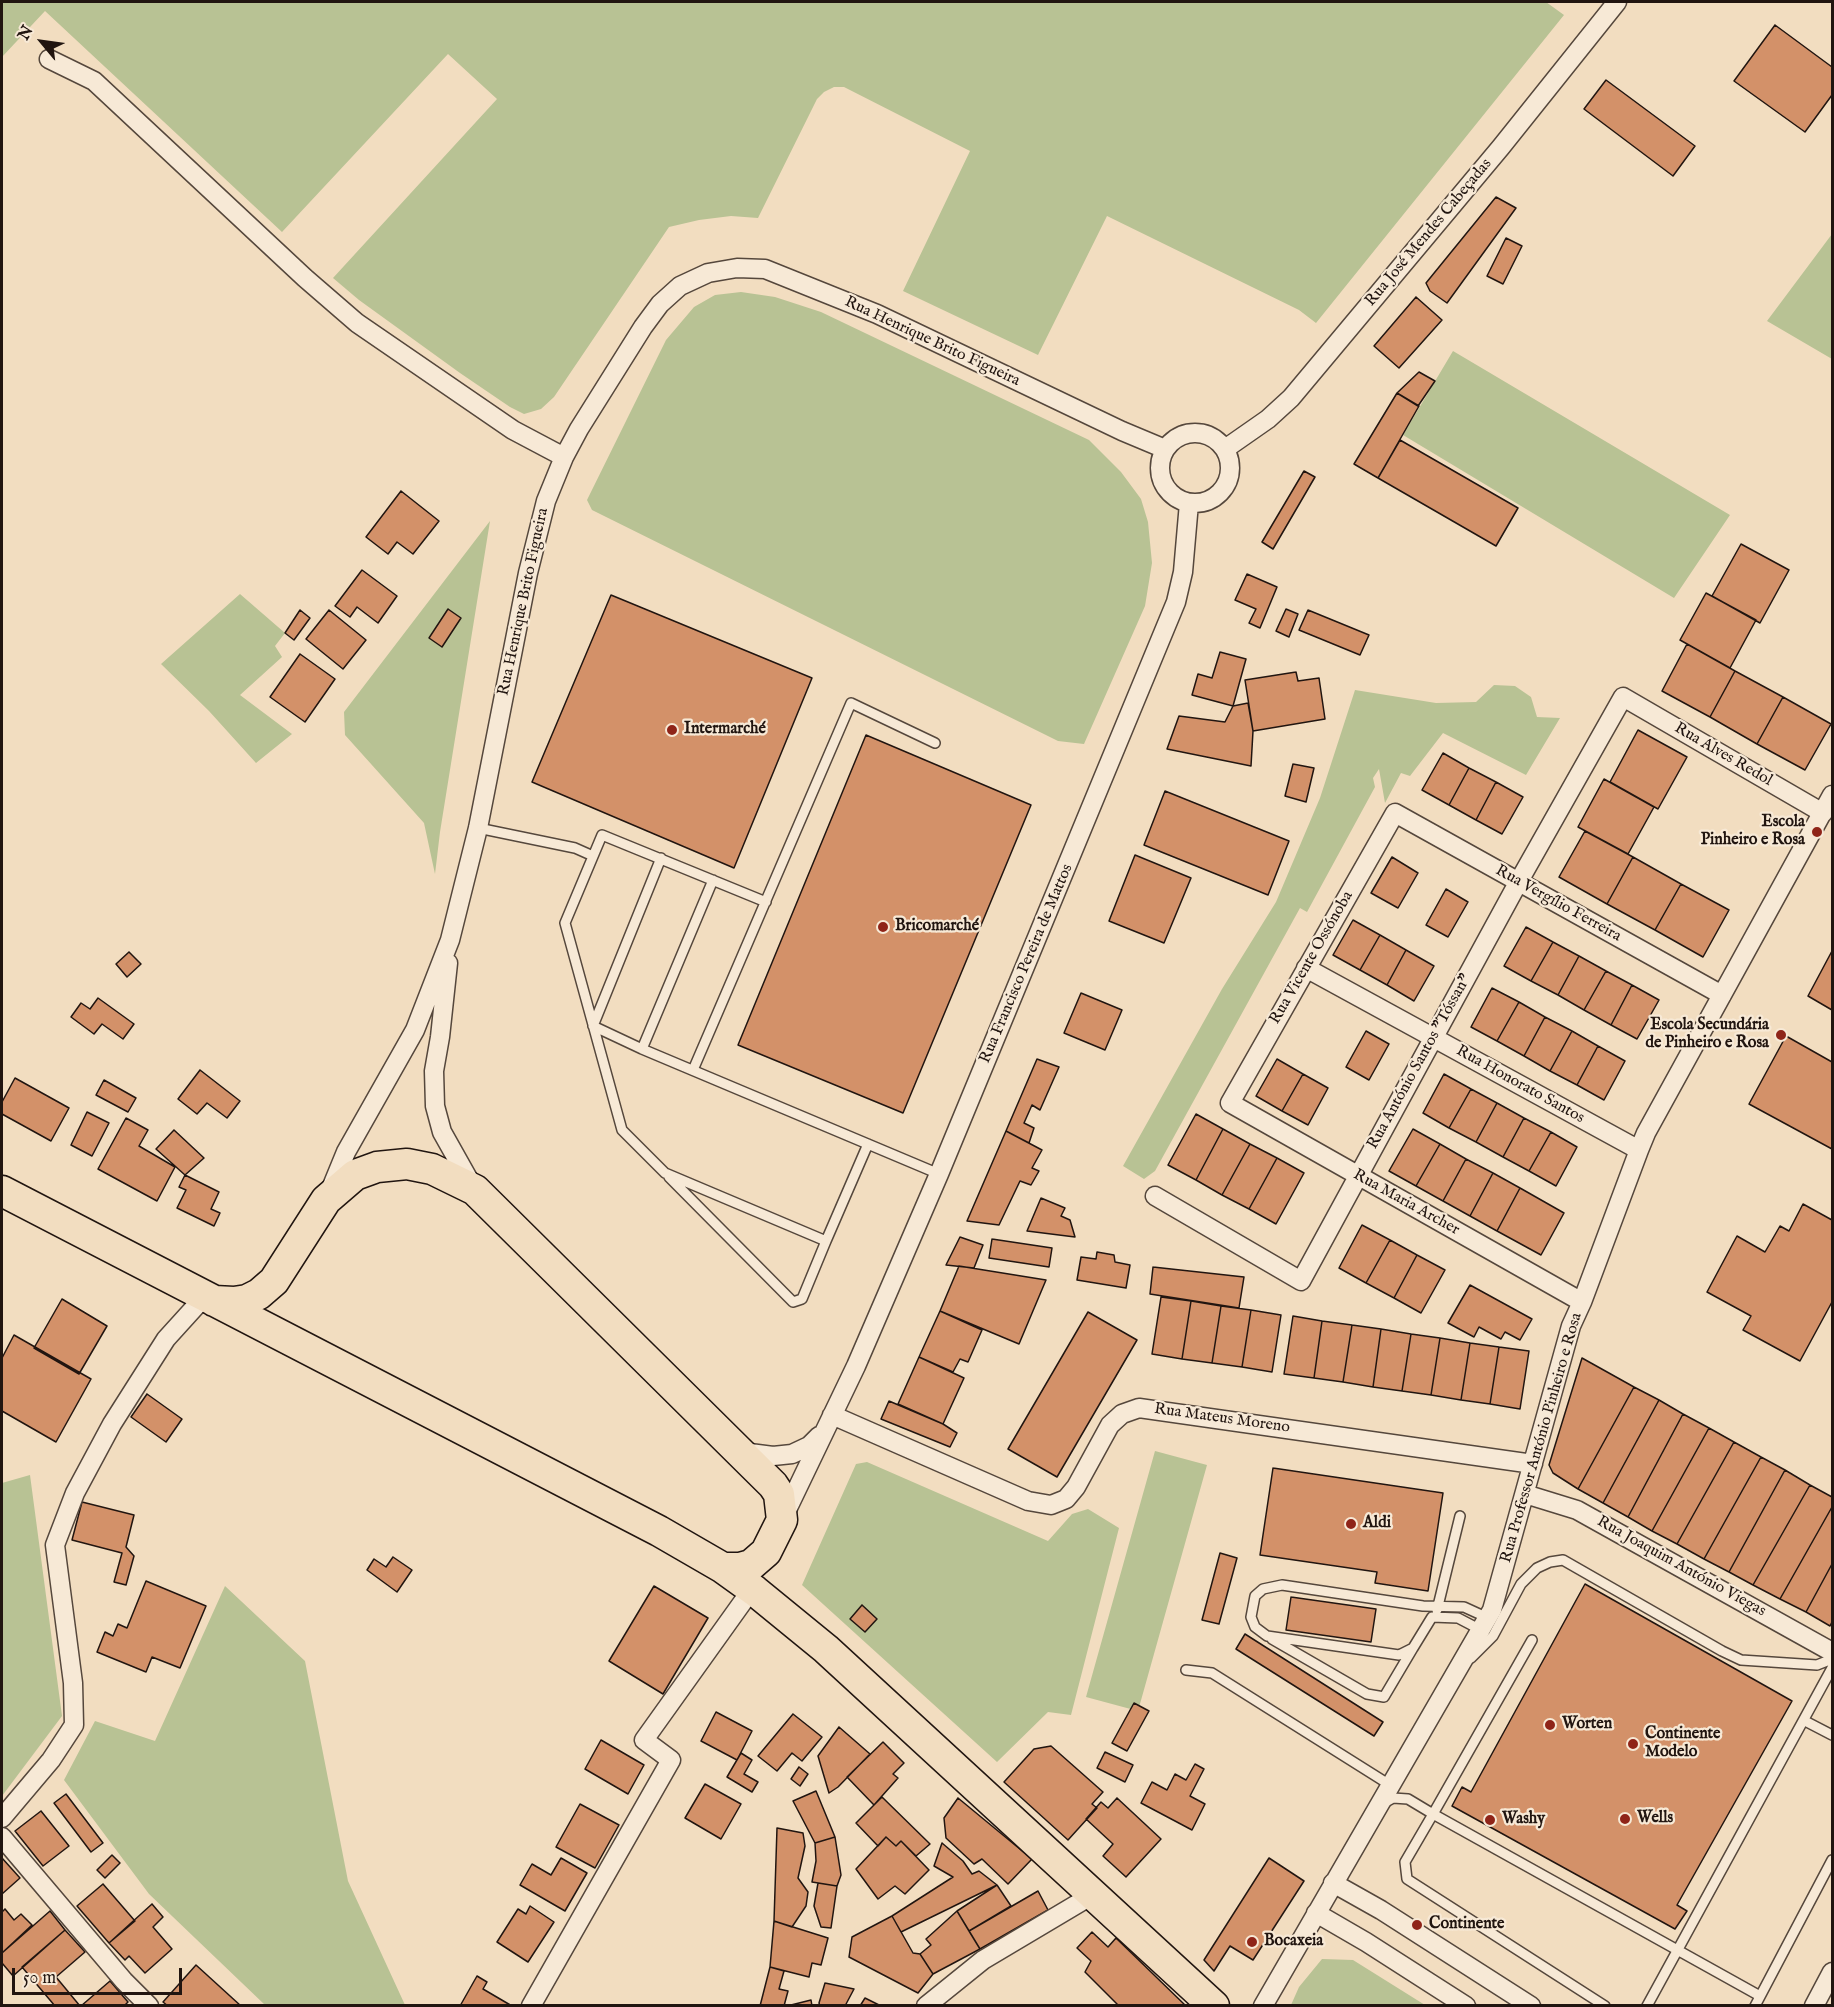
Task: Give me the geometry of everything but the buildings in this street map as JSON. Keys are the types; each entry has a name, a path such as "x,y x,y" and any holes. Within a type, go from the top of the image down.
{"main road":[{"path":"209,1298 234,1302 247,1300 260,1294 274,1281 326,1200 355,1175 377,1167 407,1164 432,1169 475,1190 773,1485 778,1494 780,1525 774,1579 784,1614"},
{"path":"2,1191 659,1531 723,1568 784,1614 835,1657 1214,2006"},
{"path":"274,1281 272,1301 277,1321 286,1338"},
{"path":"723,1568 740,1568 760,1559 780,1525"}],"street":[{"name":"Rua José Mendes Cabeçadas","path":"1225,449 1268,419 1291,398 1501,147 1617,2"},
{"path":"49,59 94,81 305,278 357,323 513,430 564,457"},
{"name":"Rua Henrique Brito Figueira","path":"450,940 478,828 528,573 546,501 564,457 600,395 643,327 660,304 680,286 708,273 737,268 765,269 845,301 1165,449"},
{"path":"1195,432 1207,434 1218,440 1225,449 1230,460 1227,483 1211,499 1200,503 1188,503 1169,492 1162,482 1159,471 1160,459 1173,440 1183,434 1195,432"},
{"name":"Rua Francisco Pereira de Mattos","path":"780,1525 829,1423 939,1174 1176,602 1183,572 1188,503"},
{"name":"Rua Alves Redol","path":"1623,697 1823,813"},
{"name":"Rua António Santos \"Tóssan\"","path":"1155,1196 1301,1281 1519,881 1623,697"},
{"name":"Rua Professor António Pinheiro e Rosa","path":"1263,2006 1492,1610 1571,1326 1646,1132 1833,795"},
{"name":"Rua Vergílio Ferreira","path":"1395,813 1722,995"},
{"name":"Rua Vicente Ossónoba","path":"1230,1103 1395,813"},
{"path":"450,940 440,1038 434,1071 435,1106 442,1132 475,1190"},
{"path":"326,1200 346,1152 415,1030 450,940"},
{"name":"Rua Honorato Santos","path":"1306,968 1639,1150"},
{"name":"Rua Maria Archer","path":"1230,1103 1582,1302"},
{"path":"2,1818 51,1760 74,1725 73,1683 55,1545 75,1493 112,1424 166,1339 209,1298"},
{"name":"Rua Mateus Moreno","path":"829,1423 1028,1501 1051,1505 1066,1499 1076,1487 1110,1425 1122,1414 1139,1408 1533,1464"},
{"path":"741,1452 774,1456 792,1454 809,1446 829,1423"},
{"name":"Rua Joaquim António Viegas","path":"1525,1494 1577,1510 1833,1652"},
{"path":"531,2006 671,1760 644,1740 752,1589"},
{"path":"2,1837 124,1981 149,2006"},
{"path":"1333,1883 1381,1910 1532,2006"},
{"path":"926,2006 983,1960 1094,1894"},
{"path":"1316,1913 1466,2006"},
{"path":"1814,2006 1833,1972"}],"lane":[{"path":"693,1070 851,703 935,743"},
{"path":"478,828 575,848 593,856"},
{"path":"766,902 602,835 565,923 622,1130 793,1302 802,1299 868,1144"},
{"path":"593,1026 661,858"},
{"path":"642,1049 713,880"},
{"path":"593,1026 642,1049 939,1174"},
{"path":"665,1173 826,1242"},
{"path":"1460,1516 1439,1606 1384,1697 1367,1694 1267,1636 1255,1627 1251,1617 1255,1596 1263,1589 1282,1585 1423,1606 1439,1606 1464,1608 1484,1624"},
{"path":"1458,1670 1493,1636 1521,1584 1537,1568 1550,1562 1563,1560 1741,1660 1817,1665 1833,1659"},
{"path":"1432,1617 1458,1618 1484,1624"},
{"path":"1267,1636 1399,1655 1413,1648"},
{"path":"1532,1640 1405,1862 1407,1879 1605,2006"},
{"path":"1647,2006 1833,1668"},
{"path":"1186,1670 1212,1673 1390,1785"},
{"path":"1805,1721 1833,1735"},
{"path":"1377,1806 1393,1798 1408,1799 1760,1996"},
{"path":"1755,2006 1833,1860"}],"green space":[{"path":"2,2 1546,2 1564,15 1316,323 1299,310 1107,216 1038,355 903,291 970,151 844,87 834,87 817,99 758,218 731,216 669,227 554,397 541,409 524,414 460,373 359,300 333,278 497,99 448,54 282,232 45,11 2,57"},
{"path":"1832,234 1832,359 1767,321"},
{"path":"741,292 775,297 821,312 1089,440 1121,472 1141,499 1148,522 1152,563 1145,606 1084,744 1058,741 592,510 587,500 666,340 694,307 715,295"},
{"path":"1453,351 1730,515 1674,598 1403,435"},
{"path":"490,521 435,874 424,823 345,735 344,712"},
{"path":"240,594 285,633 275,646 282,657 240,695 292,734 256,763 209,711 161,664"},
{"path":"1494,685 1515,686 1531,697 1537,717 1560,718 1526,775 1443,733 1410,776 1401,773 1385,803 1379,769 1373,778 1375,787 1307,912 1300,908 1155,1171 1144,1179 1123,1166 1222,989 1276,902 1320,798 1355,690 1436,703 1476,702"},
{"path":"1155,1451 1207,1465 1138,1711 1086,1697"},
{"path":"867,1462 1048,1541 1072,1514 1088,1509 1119,1528 1071,1715 1048,1712 997,1762 802,1585 856,1464"},
{"path":"30,1475 62,1716 2,1796 2,1483"},
{"path":"225,1586 305,1661 348,1881 405,2005 265,2005 149,1894 64,1780 95,1721 155,1741"},
{"path":"1322,1959 1353,1960 1425,2005 1291,2005 1299,1987"}],"place":[{"name":"Intermarché","path":"672,730"},
{"name":"Escola Pinheiro e Rosa","path":"1817,832"},
{"name":"Bricomarché","path":"883,927"},
{"name":"Escola Secundária de Pinheiro e Rosa","path":"1781,1035"},
{"name":"Aldi","path":"1351,1524"},
{"name":"Worten","path":"1550,1725"},
{"name":"Continente Modelo","path":"1633,1744"},
{"name":"Wells","path":"1625,1819"},
{"name":"Washy","path":"1490,1820"},
{"name":"Continente","path":"1417,1925"},
{"name":"Bocaxeia","path":"1252,1942"}]}
